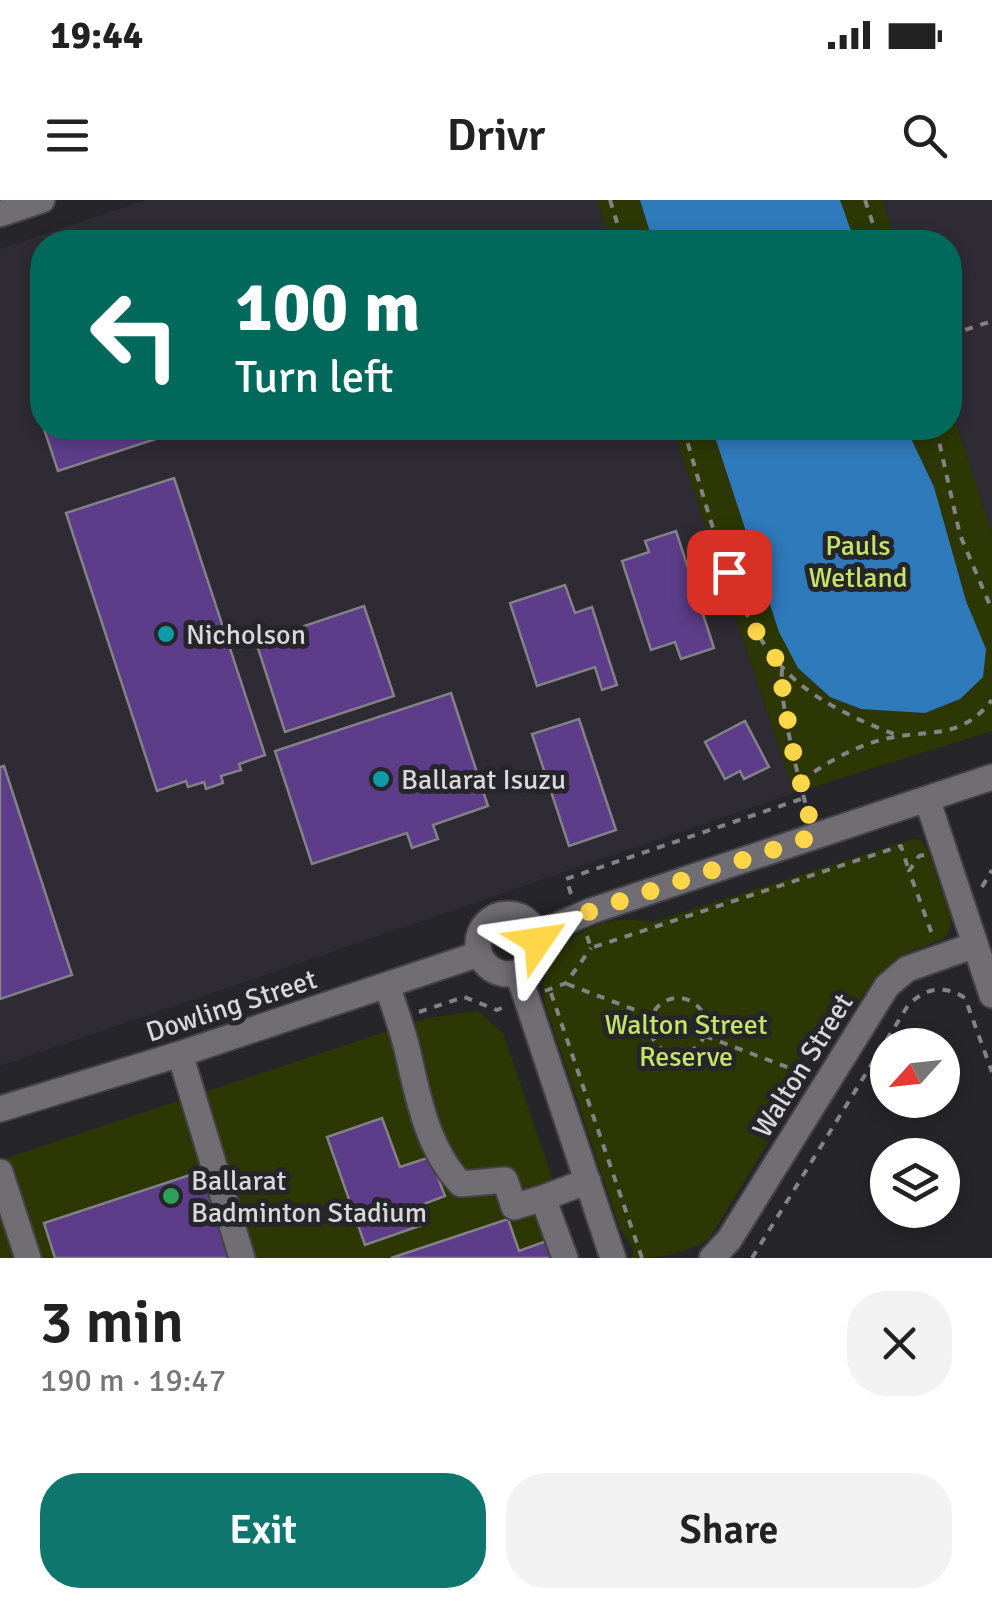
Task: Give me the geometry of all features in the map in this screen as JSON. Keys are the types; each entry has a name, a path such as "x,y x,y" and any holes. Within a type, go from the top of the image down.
{"street":[{"path":"0,214 42,200"},
{"path":"536,934 591,911 992,777"},
{"path":"926,799 992,995"},
{"path":"498,915 518,915 530,922 536,934 536,954 529,966 518,973 491,970 479,954 482,927 498,915"},
{"name":"Walton Street","path":"712,1258 728,1240 891,982 907,969 975,945"},
{"name":"Dowling Street","path":"0,1109 180,1054 479,954"},
{"path":"518,973 538,994 613,1258"},
{"path":"387,985 417,1099 448,1170 461,1184 505,1180 514,1207 588,1180"},
{"path":"180,1054 242,1258"},
{"path":"0,1172 28,1258"},
{"path":"543,1198 565,1258"}],"path":[{"path":"610,200 619,230"},
{"path":"865,200 875,230"},
{"path":"962,331 992,322"},
{"path":"687,440 741,608 782,667 820,698 899,736"},
{"path":"939,440 960,534 992,610"},
{"path":"782,667 782,685 814,836"},
{"path":"801,781 851,751 899,736 932,734 964,724 992,700"},
{"path":"940,957 910,871 919,856 943,849"},
{"path":"981,886 992,870"},
{"path":"398,1019 464,997 497,1010 566,983 591,948"},
{"path":"566,983 651,1016"},
{"path":"752,1258 919,994 947,990 965,998 992,1072"},
{"path":"538,994 642,1258"},
{"path":"668,999 687,999 704,1016 704,1036 690,1052 668,1053 652,1038 651,1016 668,999"},
{"path":"704,1036 827,1082"}],"shaded area":[{"path":"146,200 597,200 607,230 57,230"},
{"path":"882,200 992,200 992,532 962,440 962,230 892,230"},
{"path":"30,239 30,440 677,440 794,793 0,1066 0,249"}],"green space":[{"path":"597,200 882,200 892,230 607,230"},
{"name":"Pauls Wetland","path":"677,440 962,440 992,532 992,731 794,793"},
{"name":"Walton Street Reserve","path":"913,839 927,848 952,919 948,934 902,955 876,976 810,1074 709,1239 671,1254 631,1258 633,1248 620,1229 545,1004 543,988 553,958 589,928 625,920 653,922"},
{"path":"478,1011 503,1033 579,1258 0,1258 0,1160 427,1018"}],"water":[{"path":"640,200 840,200 851,230 649,230"},
{"path":"716,440 912,440 934,487 966,601 986,649 983,677 960,699 925,713 861,709 830,697 798,668 779,632"}],"building":[{"path":"48,440 153,440 58,471"},
{"name":"Nicholson","path":"174,478 265,755 239,764 241,770 221,776 223,783 206,789 204,782 188,787 186,781 157,791 66,513"},
{"path":"676,531 714,648 681,659 675,642 651,650 622,561 649,552 645,541"},
{"path":"565,585 575,613 592,607 617,685 602,690 595,667 537,686 510,603"},
{"path":"364,606 394,696 285,732 256,642"},
{"name":"Ballarat Isuzu","path":"451,693 488,806 433,825 438,839 412,848 407,833 312,864 275,751"},
{"path":"579,719 616,830 569,846 532,734"},
{"path":"745,721 769,767 744,779 740,771 725,779 705,742"},
{"path":"4,766 72,975 0,999 0,767"},
{"path":"382,1118 400,1167 430,1157 445,1196 421,1205 428,1223 365,1245 327,1137"},
{"name":"Ballarat Badminton Stadium","path":"208,1169 237,1258 55,1258 44,1223"},
{"path":"508,1219 519,1251 555,1238 560,1258 391,1258"}],"place":[{"name":"Nicholson","path":"166,634"},
{"name":"Ballarat Isuzu","path":"381,779"},
{"name":"Ballarat Badminton Stadium","path":"171,1196"}],"route":[{"path":"538,941 536,934 591,911 814,836 792,747 782,667 746,617 729,572"}]}
